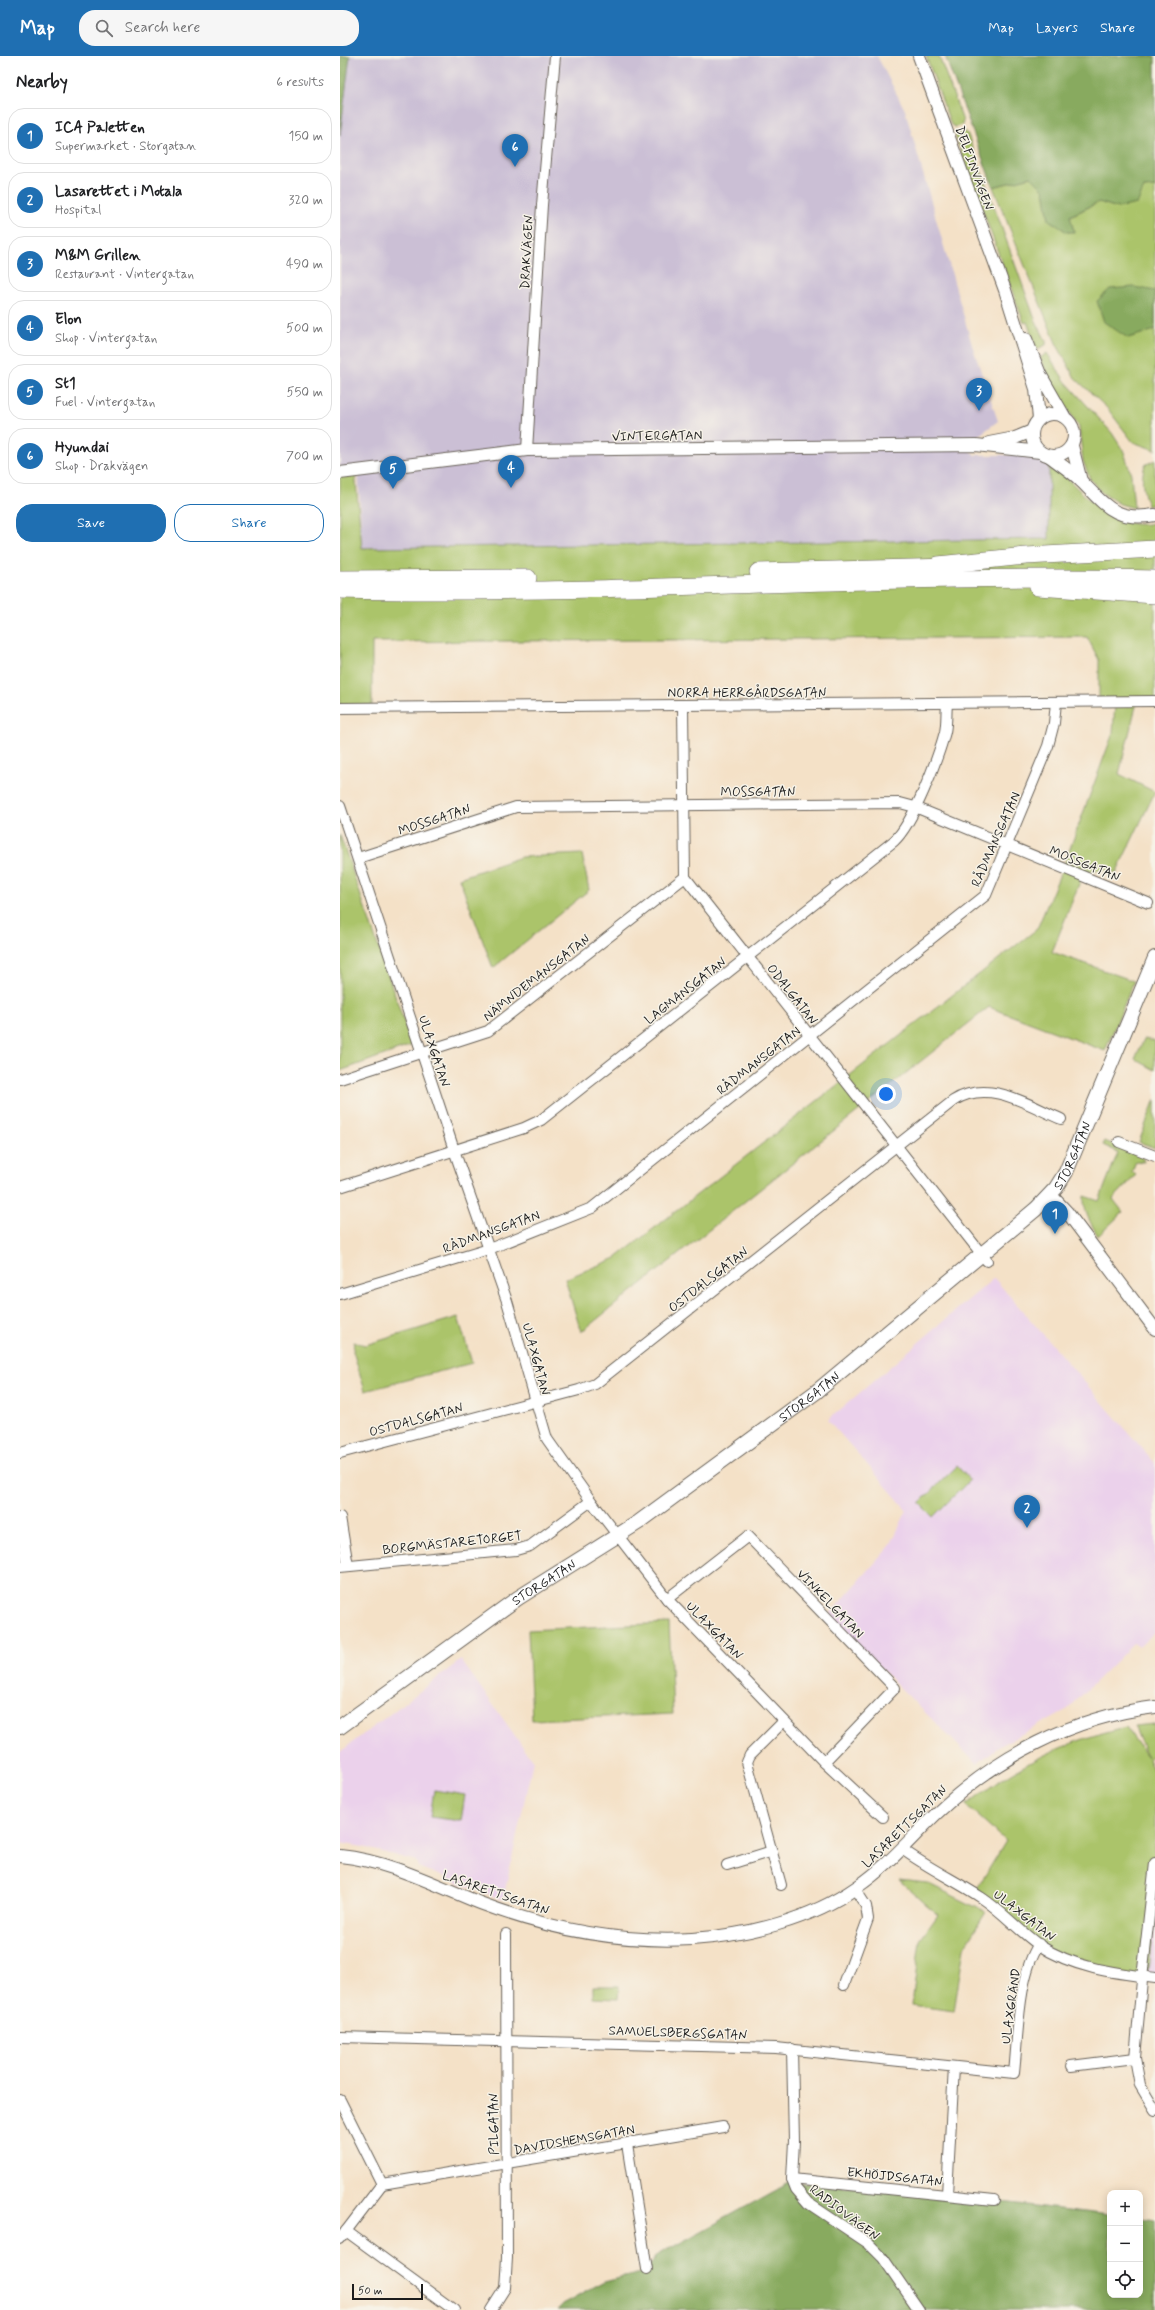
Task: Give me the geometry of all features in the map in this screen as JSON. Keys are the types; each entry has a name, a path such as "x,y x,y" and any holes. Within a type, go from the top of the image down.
{"highway":[{"path":"902,568 1026,556 1155,549"},
{"path":"340,578 624,576 902,568 1079,565 1155,567"},
{"path":"978,578 1054,589 1155,595"},
{"path":"340,590 486,591 978,578 1155,579"}],"main road":[{"name":"STORGATAN","path":"1054,1198 1072,1159 1155,958"},
{"name":"STORGATAN","path":"340,1736 502,1618 621,1539 833,1389 1054,1198 1069,1183 1155,978"},
{"name":"STORGATAN","path":"340,1727 480,1624 621,1539"}],"street":[{"name":"DRAKVÄGEN","path":"527,450 543,197 555,56"},
{"name":"DELFINVÄGEN","path":"919,56 1005,290 1040,374 1064,416"},
{"name":"DELFINVÄGEN","path":"1005,290 1036,389 1039,419"},
{"path":"1081,481 1072,446 1074,429 1064,416 1051,414 1039,419 1032,431 1033,442 1044,454 1081,481 1094,496 1125,516 1133,518 1155,515"},
{"name":"VINTERGATAN","path":"976,445 1015,438 1032,431"},
{"name":"VINTERGATAN","path":"340,473 527,450 976,445 1044,454"},
{"path":"1044,454 1062,454 1072,446"},
{"name":"NORRA HERRGÅRDSGATAN","path":"340,708 947,704 1155,701"},
{"name":"RÅDMANSGATAN","path":"340,1294 489,1249 592,1208 986,895 1008,846 1048,746 1054,723 1056,702"},
{"name":"LAGMANSGATAN","path":"340,1187 524,1128 541,1120 894,841 906,828 941,744 945,731 947,704"},
{"path":"683,706 685,877"},
{"name":"MOSSGATAN","path":"358,858 510,808 900,803 915,807 1148,903"},
{"name":"ULAXGATAN","path":"340,806 454,1150 507,1301 535,1402 547,1439 591,1501 667,1599 824,1762 883,1817"},
{"name":"ODALGATAN","path":"685,877 985,1258"},
{"name":"NÄMNDEMANSGATAN","path":"340,1079 482,1034 494,1028 685,877"},
{"name":"OSTDALSGATAN","path":"340,1453 579,1390 602,1380 953,1101 974,1092 987,1091 999,1093 1061,1119"},
{"path":"1119,1142 1155,1156"},
{"path":"1054,1198 1155,1329"},
{"name":"BORGMÄSTARETORGET","path":"344,1566 516,1550 530,1546 591,1501"},
{"path":"340,1517 344,1566"},
{"name":"VINKELGATAN","path":"667,1599 748,1536 895,1688 824,1762"},
{"name":"LASARETTSGATAN","path":"340,1856 382,1865 532,1921 576,1932 635,1939 692,1939 748,1931 810,1913 855,1889 871,1877 902,1849 957,1795 1000,1763 1040,1741 1078,1725 1110,1714 1155,1707"},
{"path":"781,1885 747,1762 750,1755 784,1721"},
{"name":"ULAXGATAN","path":"902,1849 920,1863 987,1901 1039,1944 1057,1955 1092,1968 1155,1978"},
{"path":"727,1865 772,1851"},
{"path":"1155,1863 1135,2058 1140,2085 1155,2110"},
{"path":"844,1985 868,1919 866,1906 855,1889"},
{"name":"PILGATAN","path":"491,2310 502,2293 506,2283 506,1934"},
{"name":"ULAXGRÄND","path":"1014,2073 1025,1979 1031,1958 1039,1944"},
{"name":"SAMUELSBERGSGATAN","path":"340,2037 792,2049 1014,2073"},
{"path":"792,2049 794,2134 792,2179"},
{"path":"1071,2066 1135,2058"},
{"path":"947,2194 954,2066"},
{"path":"340,2100 382,2184 343,2235 454,2310"},
{"name":"DAVIDSHEMSGATAN","path":"382,2184 723,2127"},
{"path":"627,2144 648,2269"},
{"name":"EKHÖJDSGATAN","path":"792,2179 994,2200"},
{"name":"RADIOVÄGEN","path":"792,2179 796,2189 803,2198 868,2243 883,2258 919,2310"}],"shaded area":[{"path":"349,56 877,56 905,110 972,345 998,421 965,446 975,455 1013,455 1041,458 1049,462 1050,539 362,548 358,471 340,473 340,104"},
{"path":"994,1278 1155,1463 1155,1632 1139,1647 1134,1643 1068,1709 998,1747 977,1764 828,1616 890,1546 907,1510 828,1420"},
{"path":"461,1660 533,1761 503,1900 418,1867 416,1861 363,1847 340,1843 340,1752"},
{"path":"1155,1910 1155,1979 1147,1978"}],"green space":[{"path":"340,56 350,56 340,135"},
{"path":"926,56 939,56 963,121 962,125 955,127 951,125"},
{"path":"945,56 1155,56 1155,187 1144,188 1137,204 1118,208 1099,202 1070,216 1074,232 1067,232 1049,220 1044,190 1031,177 993,187"},
{"path":"965,131 968,135 1035,319 1046,341 1046,345 1037,349 1027,322 1024,323 955,135"},
{"path":"1031,177 1044,189 1050,220 1067,232 1074,231 1069,217 1099,202 1118,208 1144,188 1155,187 1155,450 1133,442 1107,408 1075,378 1056,343 993,187"},
{"path":"1134,287 1155,291 1155,330 1128,338 1104,322 1097,301 1110,289"},
{"path":"1047,353 1065,381 1112,433 1124,452 1131,474 1134,508 1120,504 1102,493 1090,479 1083,461 1079,427 1051,383 1040,358"},
{"path":"1155,460 1155,504 1148,506 1142,481 1143,470 1145,465"},
{"path":"1049,462 1096,506 1109,515 1123,521 1138,524 1155,523 1155,702 1137,702 1119,774 1155,792 1116,873 1104,869 1083,874 1052,952 1134,981 1105,1051 989,1007 581,1332 565,1279 616,1258 1037,929 1063,867 1113,733 1115,703 1099,702 1099,660 1087,637 372,642 372,706 340,706 340,473 355,471 362,548 1049,539"},
{"path":"340,835 412,1045 340,1071"},
{"path":"582,854 589,890 493,968 459,878 521,857"},
{"path":"1144,1039 1155,1041 1155,1070 1135,1059"},
{"path":"1155,1099 1155,1148 1139,1142"},
{"path":"1105,1141 1142,1157 1144,1162 1136,1161 1132,1172 1136,1175 1113,1199 1123,1212 1098,1236 1086,1212 1084,1196 1099,1201 1118,1152 1103,1145"},
{"path":"458,1317 472,1363 365,1391 353,1351 354,1342 365,1345"},
{"path":"957,1466 970,1480 933,1517 919,1503"},
{"path":"669,1623 673,1714 532,1720 528,1630"},
{"path":"1155,1724 1155,1753 1148,1759 1155,1774 1155,1911 1147,1978 1103,1974 1036,1945 975,1892 1006,1841 966,1805 1003,1778 1022,1767 1061,1748 1103,1733 1126,1727 1147,1757 1134,1726"},
{"path":"434,1790 465,1795 461,1821 430,1817"},
{"path":"899,1880 927,1883 986,1912 964,1948 954,2011 912,2005 920,1940 938,1915"},
{"path":"593,1986 619,1986 618,1999 593,1998"},
{"path":"791,2182 952,2196 1107,2215 1107,2298 1143,2298 1143,2218 1155,2220 1155,2310 557,2310 563,2304 604,2282 645,2272 658,2255"}],"place":[{"name":"Hyundai","path":"515,167"},
{"name":"M&M Grillen","path":"979,411"},
{"name":"Elon","path":"511,488"},
{"name":"St1","path":"393,489"},
{"name":"ICA Paletten","path":"1055,1234"},
{"name":"Lasarettet i Motala","path":"1027,1528"}]}
